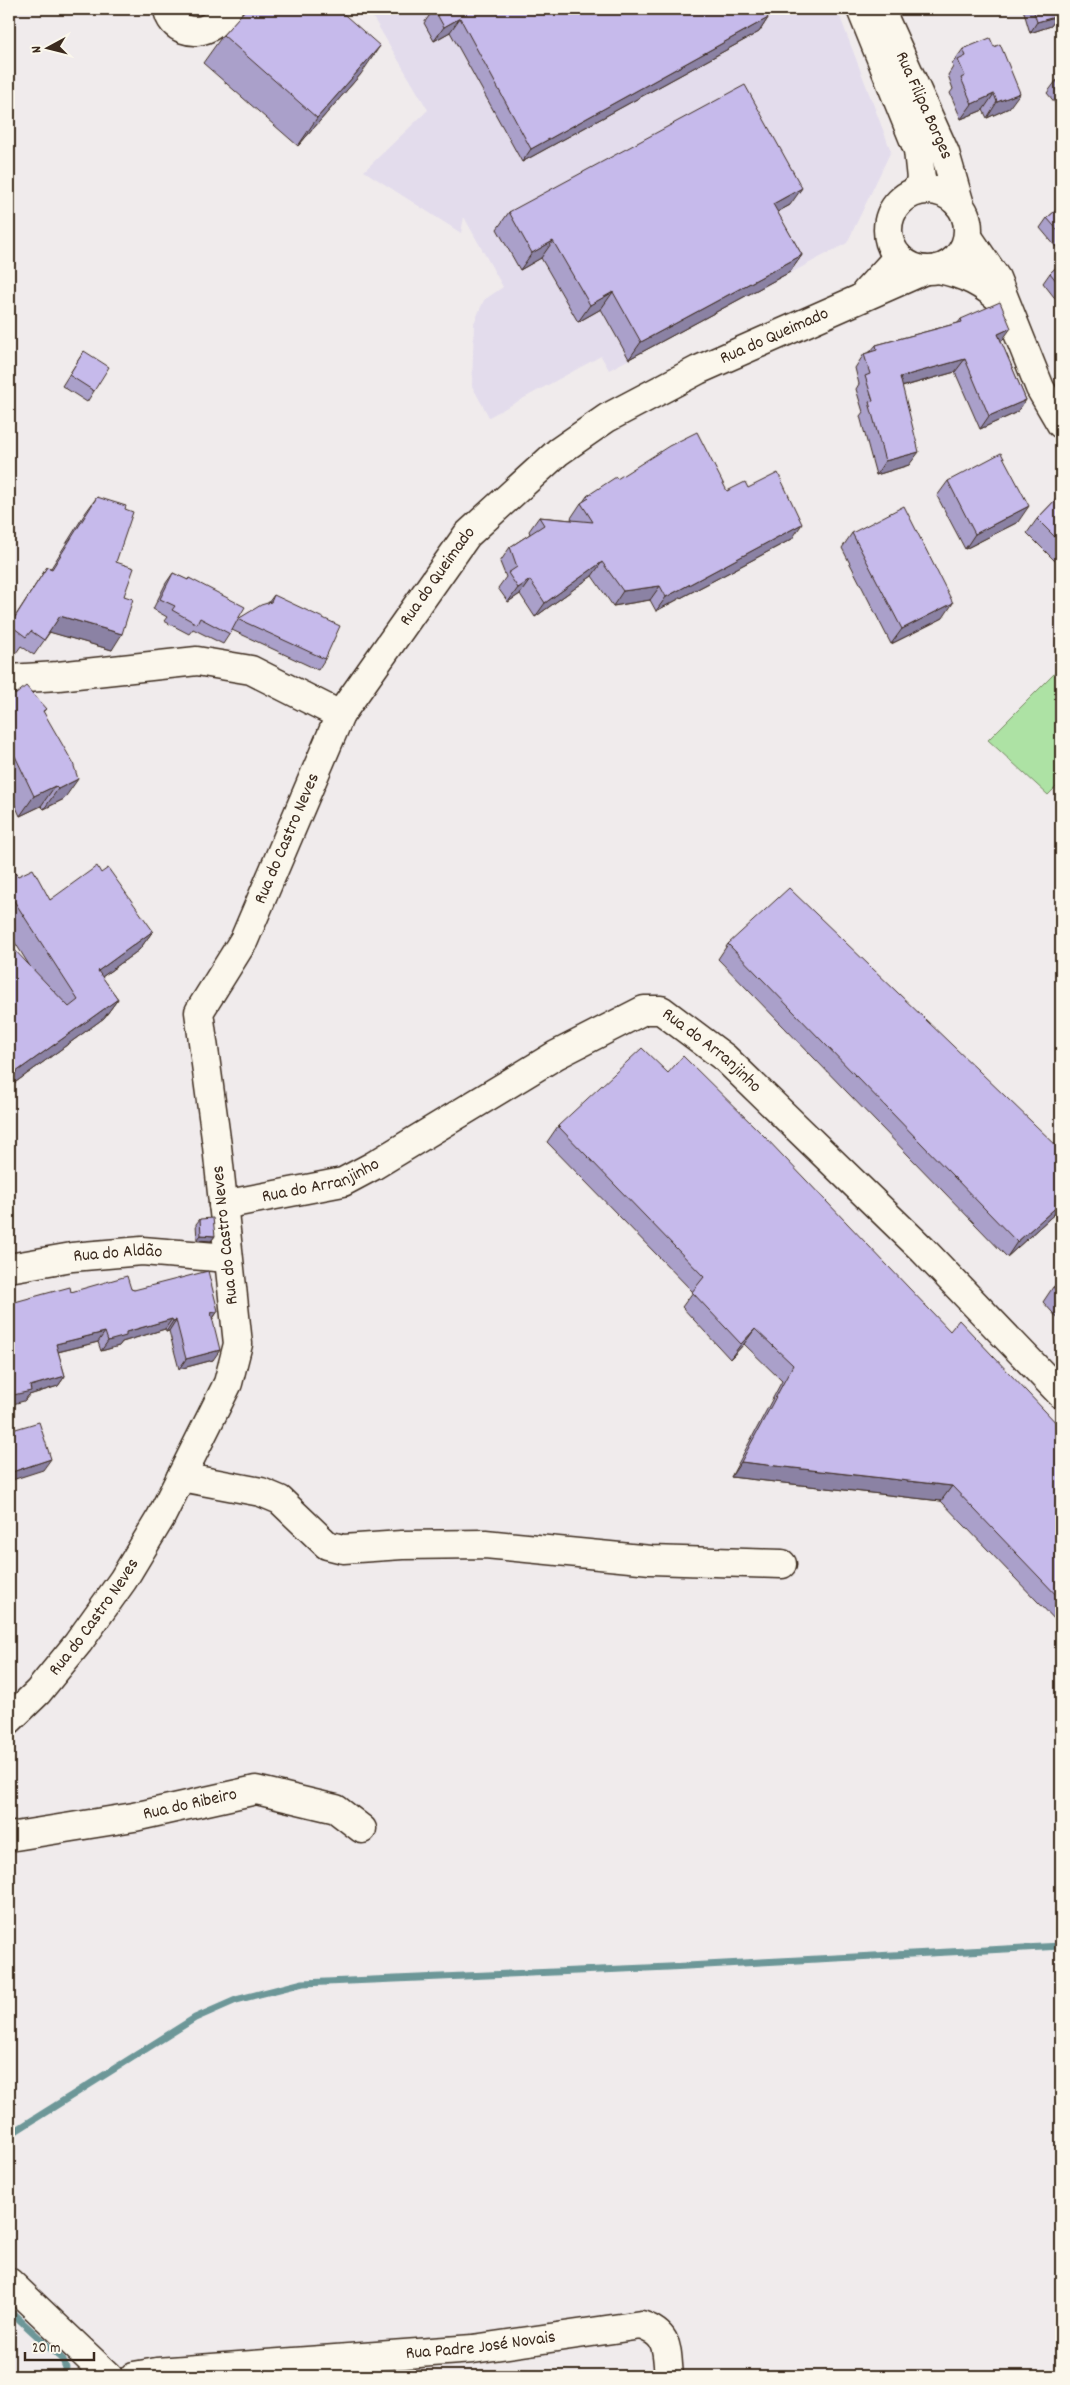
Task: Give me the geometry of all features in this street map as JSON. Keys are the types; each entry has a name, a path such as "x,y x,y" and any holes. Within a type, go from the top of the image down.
{"street":[{"path":"168,9 173,23 184,30 199,31 211,26 228,9"},
{"name":"Rua Filipa Borges","path":"861,9 918,150 920,179 917,191"},
{"name":"Rua Filipa Borges","path":"880,9 945,153 960,205"},
{"path":"932,270 949,265 958,257 968,237 967,218 960,205 950,196 942,192 917,191 898,202 889,220 890,242 898,257 912,267 932,270 959,273 974,279 1006,304"},
{"path":"968,237 996,278 1040,388 1061,424"},
{"name":"Rua do Queimado","path":"859,300 898,257"},
{"name":"Rua do Queimado","path":"340,715 467,535 558,452 607,418 698,370 932,270"},
{"path":"9,679 58,676 152,665 205,662 251,670 340,715"},
{"name":"Rua do Castro Neves","path":"9,1720 38,1692 123,1580 181,1477 228,1383 238,1344 199,1012 244,940 340,715"},
{"name":"Rua do Arranjinho","path":"223,1205 343,1182 373,1166 556,1055 644,1010 661,1010 725,1058 923,1250 1061,1394"},
{"name":"Rua do Aldão","path":"9,1268 72,1257 142,1251 228,1258"},
{"path":"181,1477 261,1492 280,1500 327,1545 343,1549 402,1544 485,1544 651,1560 782,1564"},
{"name":"Rua do Ribeiro","path":"9,1837 134,1817 256,1790 336,1809 362,1829"},
{"path":"9,2282 108,2376"},
{"name":"Rua Padre José Novais","path":"134,2376 157,2372 473,2349 641,2325 656,2330 666,2344 669,2376"}],"shaded area":[{"path":"368,9 837,9 891,151 847,243 609,370 601,356 489,417 472,386 474,323 484,300 503,287 464,217 461,233 364,171 428,110"}],"green space":[{"path":"1061,667 1061,782 1048,795 988,740"}],"building":[{"path":"246,9 338,9 380,46 317,118 223,35"},
{"path":"434,9 763,9 768,18 531,149 460,18 444,27"},
{"path":"1033,9 1056,9 1058,16 1037,22"},
{"path":"990,38 994,47 1000,44 1020,93 997,102 994,94 972,104 961,78 965,76 958,60 966,56 963,49"},
{"path":"1061,76 1061,87 1056,81"},
{"path":"745,85 802,188 773,204 802,255 641,342 613,292 590,305 553,241 532,253 509,212"},
{"path":"1061,206 1061,234 1047,218"},
{"path":"1061,263 1061,287 1050,273"},
{"path":"1000,302 1011,328 998,334 1026,400 989,416 965,359 900,377 919,452 885,461 869,402 873,401 865,376 870,374 864,354 877,350 876,345 962,322 961,319"},
{"path":"84,351 109,367 94,391 69,375"},
{"path":"697,432 727,491 745,482 748,488 778,473 802,524 666,597 660,586 623,591 602,562 545,603 530,580 518,588 508,573 517,567 510,547 544,525 539,517 593,522 581,503 589,498 587,496 669,446"},
{"path":"1001,453 1029,506 975,534 948,481"},
{"path":"1061,494 1061,543 1037,519"},
{"path":"97,497 126,506 125,509 133,512 116,562 134,568 124,596 133,599 122,634 60,616 44,640 31,631 26,637 10,625 47,567 52,569"},
{"path":"904,506 953,603 902,629 852,533"},
{"path":"173,573 188,580 189,578 245,607 230,634 200,618 197,624 172,610 175,606 160,599"},
{"path":"274,595 340,626 325,659 238,619 261,605 271,602"},
{"path":"26,686 46,709 43,711 73,763 78,779 58,789 55,786 34,796 15,756 9,761 9,696 14,692 15,695"},
{"path":"97,866 101,873 108,868 153,931 98,971 118,999 9,1077 9,944 69,1007 78,1000 9,893 9,868 18,876 33,869 50,900"},
{"path":"789,888 1061,1150 1061,1203 1017,1242 728,944"},
{"path":"642,1048 668,1073 683,1056 764,1136 950,1331 959,1320 1061,1428 1061,1600 952,1486 741,1462 793,1365 755,1329 741,1344 692,1292 704,1277 558,1126"},
{"path":"213,1218 215,1236 201,1235 200,1219"},
{"path":"208,1271 218,1311 211,1313 220,1350 186,1359 176,1320 173,1321 172,1319 126,1332 126,1336 108,1341 105,1332 56,1344 65,1376 30,1386 31,1391 9,1396 9,1295 11,1303 70,1287 71,1292 127,1276 131,1289 134,1290"},
{"path":"1061,1279 1061,1295 1053,1287"},
{"path":"39,1422 51,1459 9,1473 9,1431"}],"waterway":[{"path":"9,2135 195,2018 236,2000 303,1983 669,1967 1061,1946"},
{"path":"9,2310 63,2360 66,2368 61,2376"}]}
